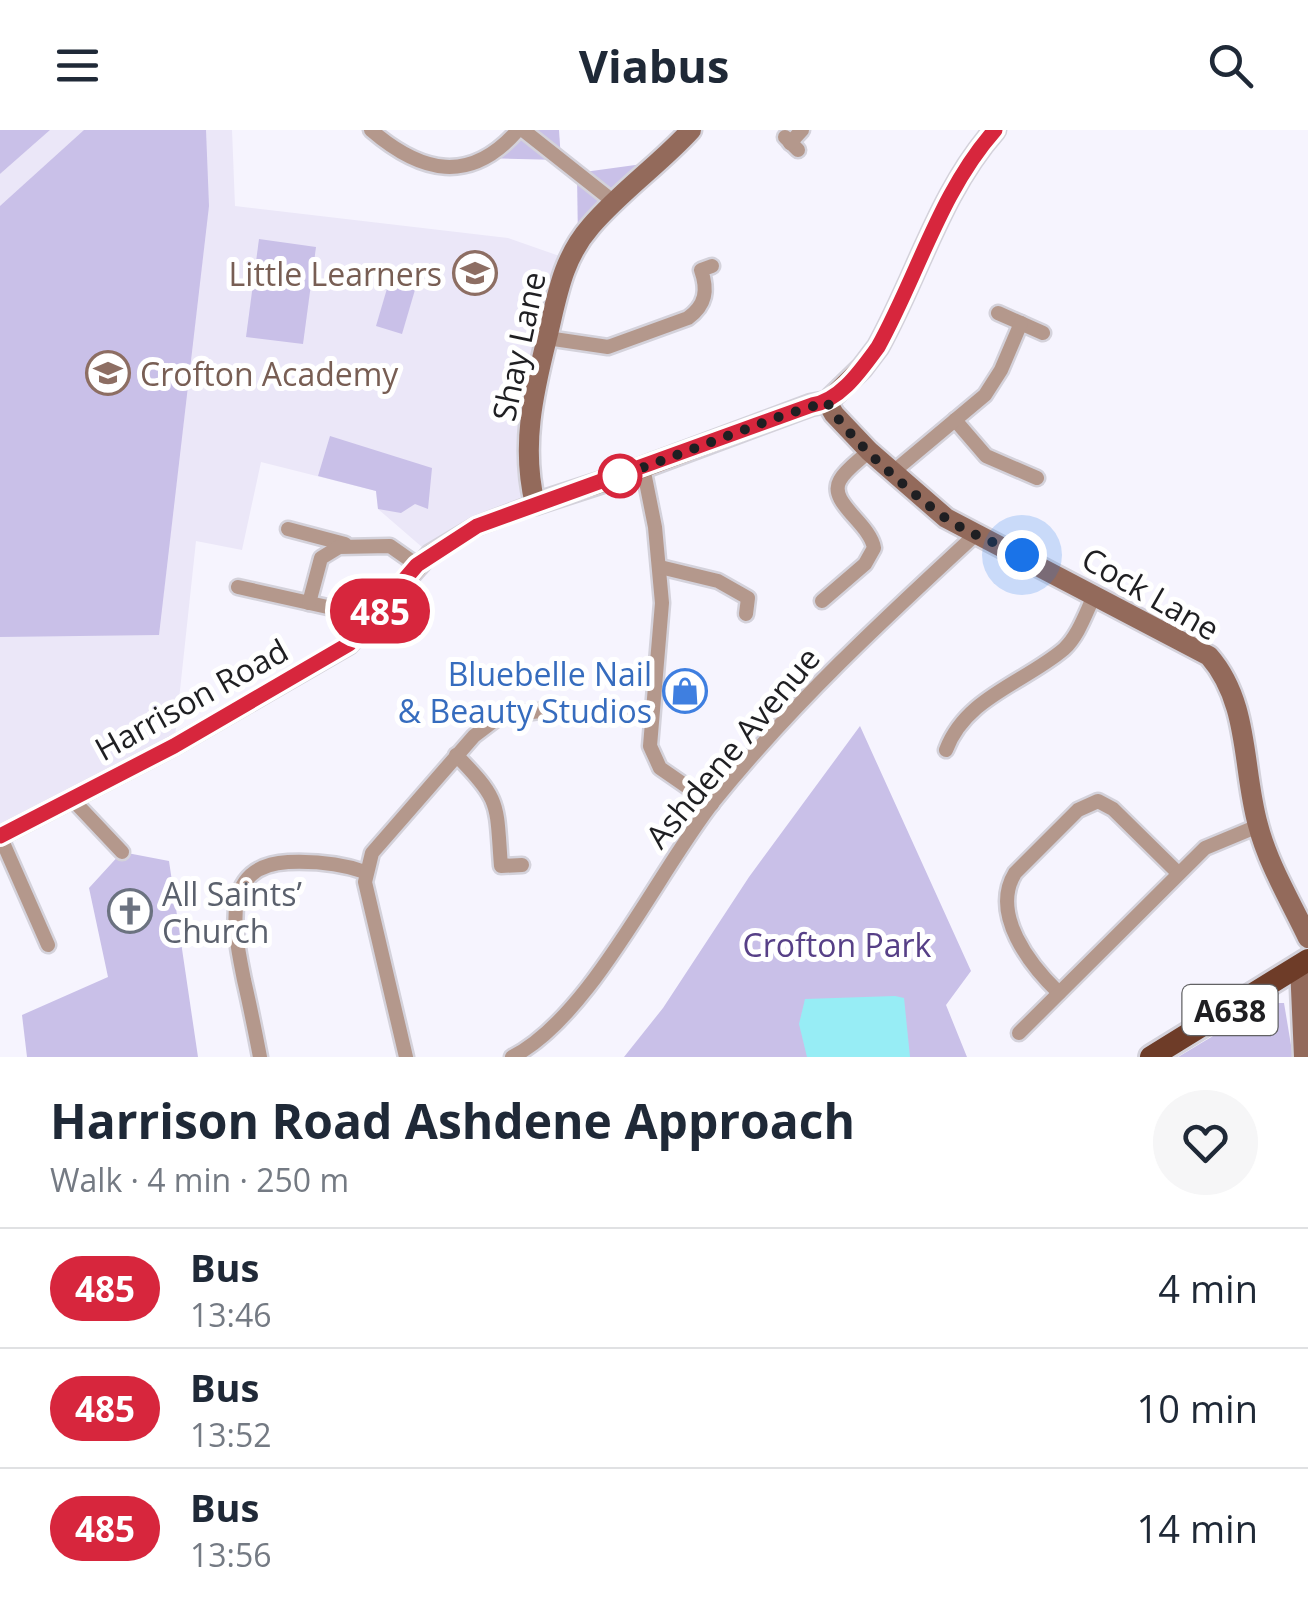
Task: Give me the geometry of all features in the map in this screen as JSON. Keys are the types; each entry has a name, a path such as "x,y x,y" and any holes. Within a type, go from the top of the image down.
{"highway":[{"name":"A638","path":"1151,1057 1304,963"}],"main road":[{"name":"Shay Lane","path":"535,504 529,480 528,434 533,393 568,259 590,226 691,130"},
{"path":"827,402 878,347 956,185 995,130"},
{"name":"Cock Lane","path":"827,402 869,451 946,518 1194,646 1221,670 1236,707 1258,826 1308,938"},
{"name":"Harrison Road","path":"535,504 827,402"},
{"path":"1304,963 1304,1057"}],"street":[{"path":"371,130 417,162 442,167 481,158 521,130 614,202"},
{"path":"791,143 802,130"},
{"path":"547,338 608,347 688,318 696,312 705,294 701,270 712,266"},
{"path":"998,313 1044,334"},
{"path":"894,472 985,395 995,382 1021,323"},
{"path":"955,420 986,456 1037,478"},
{"path":"827,593 865,564 874,548 870,532 838,498 837,488 841,478 869,451"},
{"path":"643,467 662,602 650,746 660,768 712,804"},
{"name":"Harrison Road","path":"0,836 174,746 349,644 417,565 477,526 535,504"},
{"path":"288,529 351,546"},
{"name":"Ashdene Avenue","path":"512,1057 534,1046 578,999 712,804 838,663 976,534"},
{"path":"309,603 321,558 339,547 390,546 417,565"},
{"path":"660,567 753,593 746,614"},
{"path":"238,588 332,608"},
{"path":"944,740 981,703 1063,649 1096,594"},
{"path":"406,1057 365,882 372,853 456,756 490,722 508,713 546,710 651,715"},
{"path":"456,756 485,784 496,802 502,866 522,865"},
{"path":"71,798 122,852"},
{"path":"1059,993 1032,967 1022,950 1007,905 1008,883 1015,873 1078,810 1098,801 1113,808 1178,872"},
{"path":"1017,1032 1205,848 1258,826"},
{"path":"0,836 48,945"},
{"path":"260,1057 236,940 234,917 241,888 252,875 278,863 334,864 365,872"}],"shaded area":[{"path":"50,130 232,130 235,206 508,238 568,259 540,360 535,504 430,554 378,509 376,491 261,462 242,550 196,541 174,746 0,836 0,174"}],"green space":[{"path":"0,130 50,130 0,174"},
{"name":"Crofton Academy","path":"84,130 206,130 209,206 159,635 0,637 0,206"},
{"path":"518,130 559,130 561,160 481,158"},
{"path":"657,162 578,243 577,173"},
{"path":"259,239 316,247 303,344 246,337"},
{"path":"391,275 417,283 402,334 376,326"},
{"path":"330,436 432,468 428,509 415,504 401,513 378,509 376,491 318,476"},
{"name":"Crofton Park","path":"860,726 971,971 946,1005 967,1057 624,1057 663,1008 749,877"},
{"path":"122,852 169,861 198,1057 27,1057 22,1015 108,977 89,888"},
{"path":"1268,1003 1284,1003 1293,1057 1178,1057"}],"water":[{"path":"904,998 910,1057 807,1057 799,1024 805,999"}],"bus line":[{"name":"485","path":"0,836 174,746 349,644 362,634 417,565 477,526 827,402 878,347 956,185 995,130"}],"place":[{"name":"Little Learners","path":"475,273"},
{"name":"Crofton Academy","path":"108,373"},
{"name":"Bluebelle Nail & Beauty Studios","path":"685,691"},
{"name":"All Saints’ Church","path":"130,911"}],"route":[{"path":"620,476 615,478 827,402 869,451 946,518 1022,555"}]}
